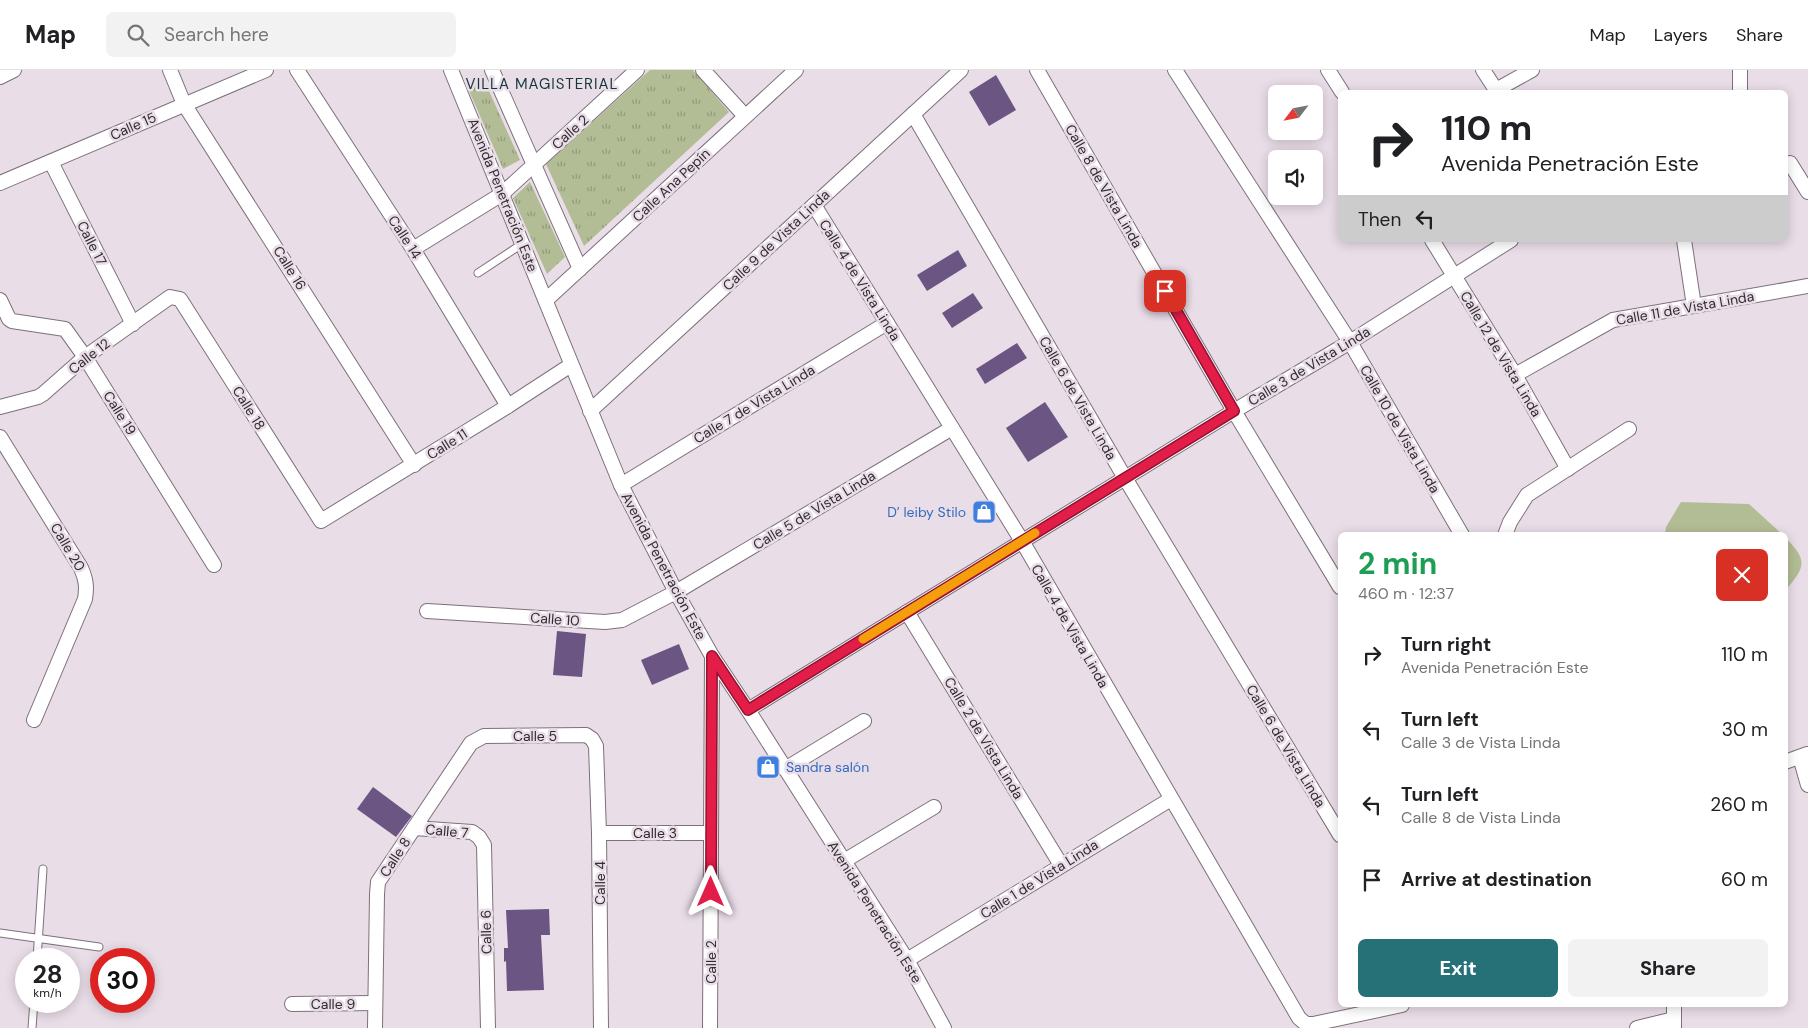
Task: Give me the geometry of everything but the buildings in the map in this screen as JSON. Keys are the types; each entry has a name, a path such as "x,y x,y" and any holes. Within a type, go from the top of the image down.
{"street":[{"path":"0,77 14,70"},
{"name":"Calle 16","path":"170,70 184,104 414,465"},
{"name":"Calle 15","path":"0,183 266,70"},
{"name":"Calle 14","path":"297,70 413,248 508,406"},
{"name":"Avenida Penetración Este","path":"451,70 621,485 676,592 712,656 907,960 944,1028"},
{"path":"492,70 580,269"},
{"name":"Calle 2","path":"413,248 502,194 637,70"},
{"path":"703,70 745,116"},
{"name":"Calle Ana Pepín","path":"546,300 796,70"},
{"name":"Calle 9 de Vista Linda","path":"590,411 961,70"},
{"name":"Calle 8 de Vista Linda","path":"1037,70 1234,411 1338,584"},
{"name":"Calle 10 de Vista Linda","path":"1175,70 1350,342 1460,532"},
{"path":"1328,70 1341,90"},
{"path":"1483,70 1496,90 1532,70"},
{"path":"1740,71 1740,90"},
{"name":"Calle 6 de Vista Linda","path":"913,114 1125,478 1338,832"},
{"name":"Calle 17","path":"50,162 133,324"},
{"path":"1790,162 1808,192"},
{"name":"Calle 4 de Vista Linda","path":"814,205 1022,541 1299,1018 1306,1024 1313,1024 1393,1007"},
{"name":"Calle 12 de Vista Linda","path":"1433,242 1515,375 1568,469"},
{"name":"Calle 3 de Vista Linda","path":"748,710 1234,411 1350,342 1509,242"},
{"path":"1684,242 1694,306"},
{"name":"Calle 11 de Vista Linda","path":"1515,375 1613,320 1808,286"},
{"name":"Calle 12","path":"0,407 43,394 85,357 170,297 175,297"},
{"name":"Calle 18","path":"175,297 180,299 321,521"},
{"name":"Calle 19","path":"0,300 9,319 12,321 65,329 85,357 214,565"},
{"name":"Calle 7 de Vista Linda","path":"621,485 888,323"},
{"name":"Calle 11","path":"321,521 414,465 571,365"},
{"name":"Calle 5 de Vista Linda","path":"676,592 952,428"},
{"path":"1506,532 1510,522 1528,495 1629,429"},
{"name":"Calle 20","path":"0,437 86,579 85,599 34,720"},
{"name":"Calle 10","path":"427,611 614,622 622,620 676,592"},
{"name":"Calle 2 de Vista Linda","path":"907,612 1061,865"},
{"name":"Calle 2","path":"710,1028 712,656"},
{"path":"785,769 864,721"},
{"name":"Calle 5","path":"478,738 484,736 586,735 592,739"},
{"name":"Calle 8","path":"375,1028 378,882 471,743 478,738"},
{"name":"Calle 4","path":"592,739 596,746 599,833 601,1028"},
{"path":"1788,761 1804,755 1808,785"},
{"name":"Calle 1 de Vista Linda","path":"907,960 1171,799"},
{"path":"844,861 934,807"},
{"name":"Calle 7","path":"414,828 472,832 480,836"},
{"name":"Calle 3","path":"599,833 711,833"},
{"name":"Calle 6","path":"480,836 484,845 488,1028"},
{"name":"Calle 9","path":"292,1004 375,1003"},
{"path":"1637,1028 1674,1024 1674,1007"}],"lane":[{"path":"478,273 522,244"},
{"path":"37,948 43,869"},
{"path":"0,933 98,947"},
{"path":"32,1028 33,1013"}],"green space":[{"path":"650,70 693,70 729,112 584,246 546,164"},
{"path":"482,75 520,160 503,169 467,86"},
{"path":"530,182 565,257 547,274 513,198"},
{"path":"1681,502 1749,504 1780,532 1665,532 1666,527"},
{"path":"1788,540 1801,558 1802,564 1788,587"}],"slow traffic":[{"path":"863,639 1035,533"}],"place":[{"name":"D’ leiby Stilo","path":"984,512"},
{"name":"Sandra salón","path":"768,767"}],"district":[{"name":"VILLA MAGISTERIAL","path":"542,84"}],"route":[{"path":"711,892 712,656 748,710 1234,411 1165,291"}]}
